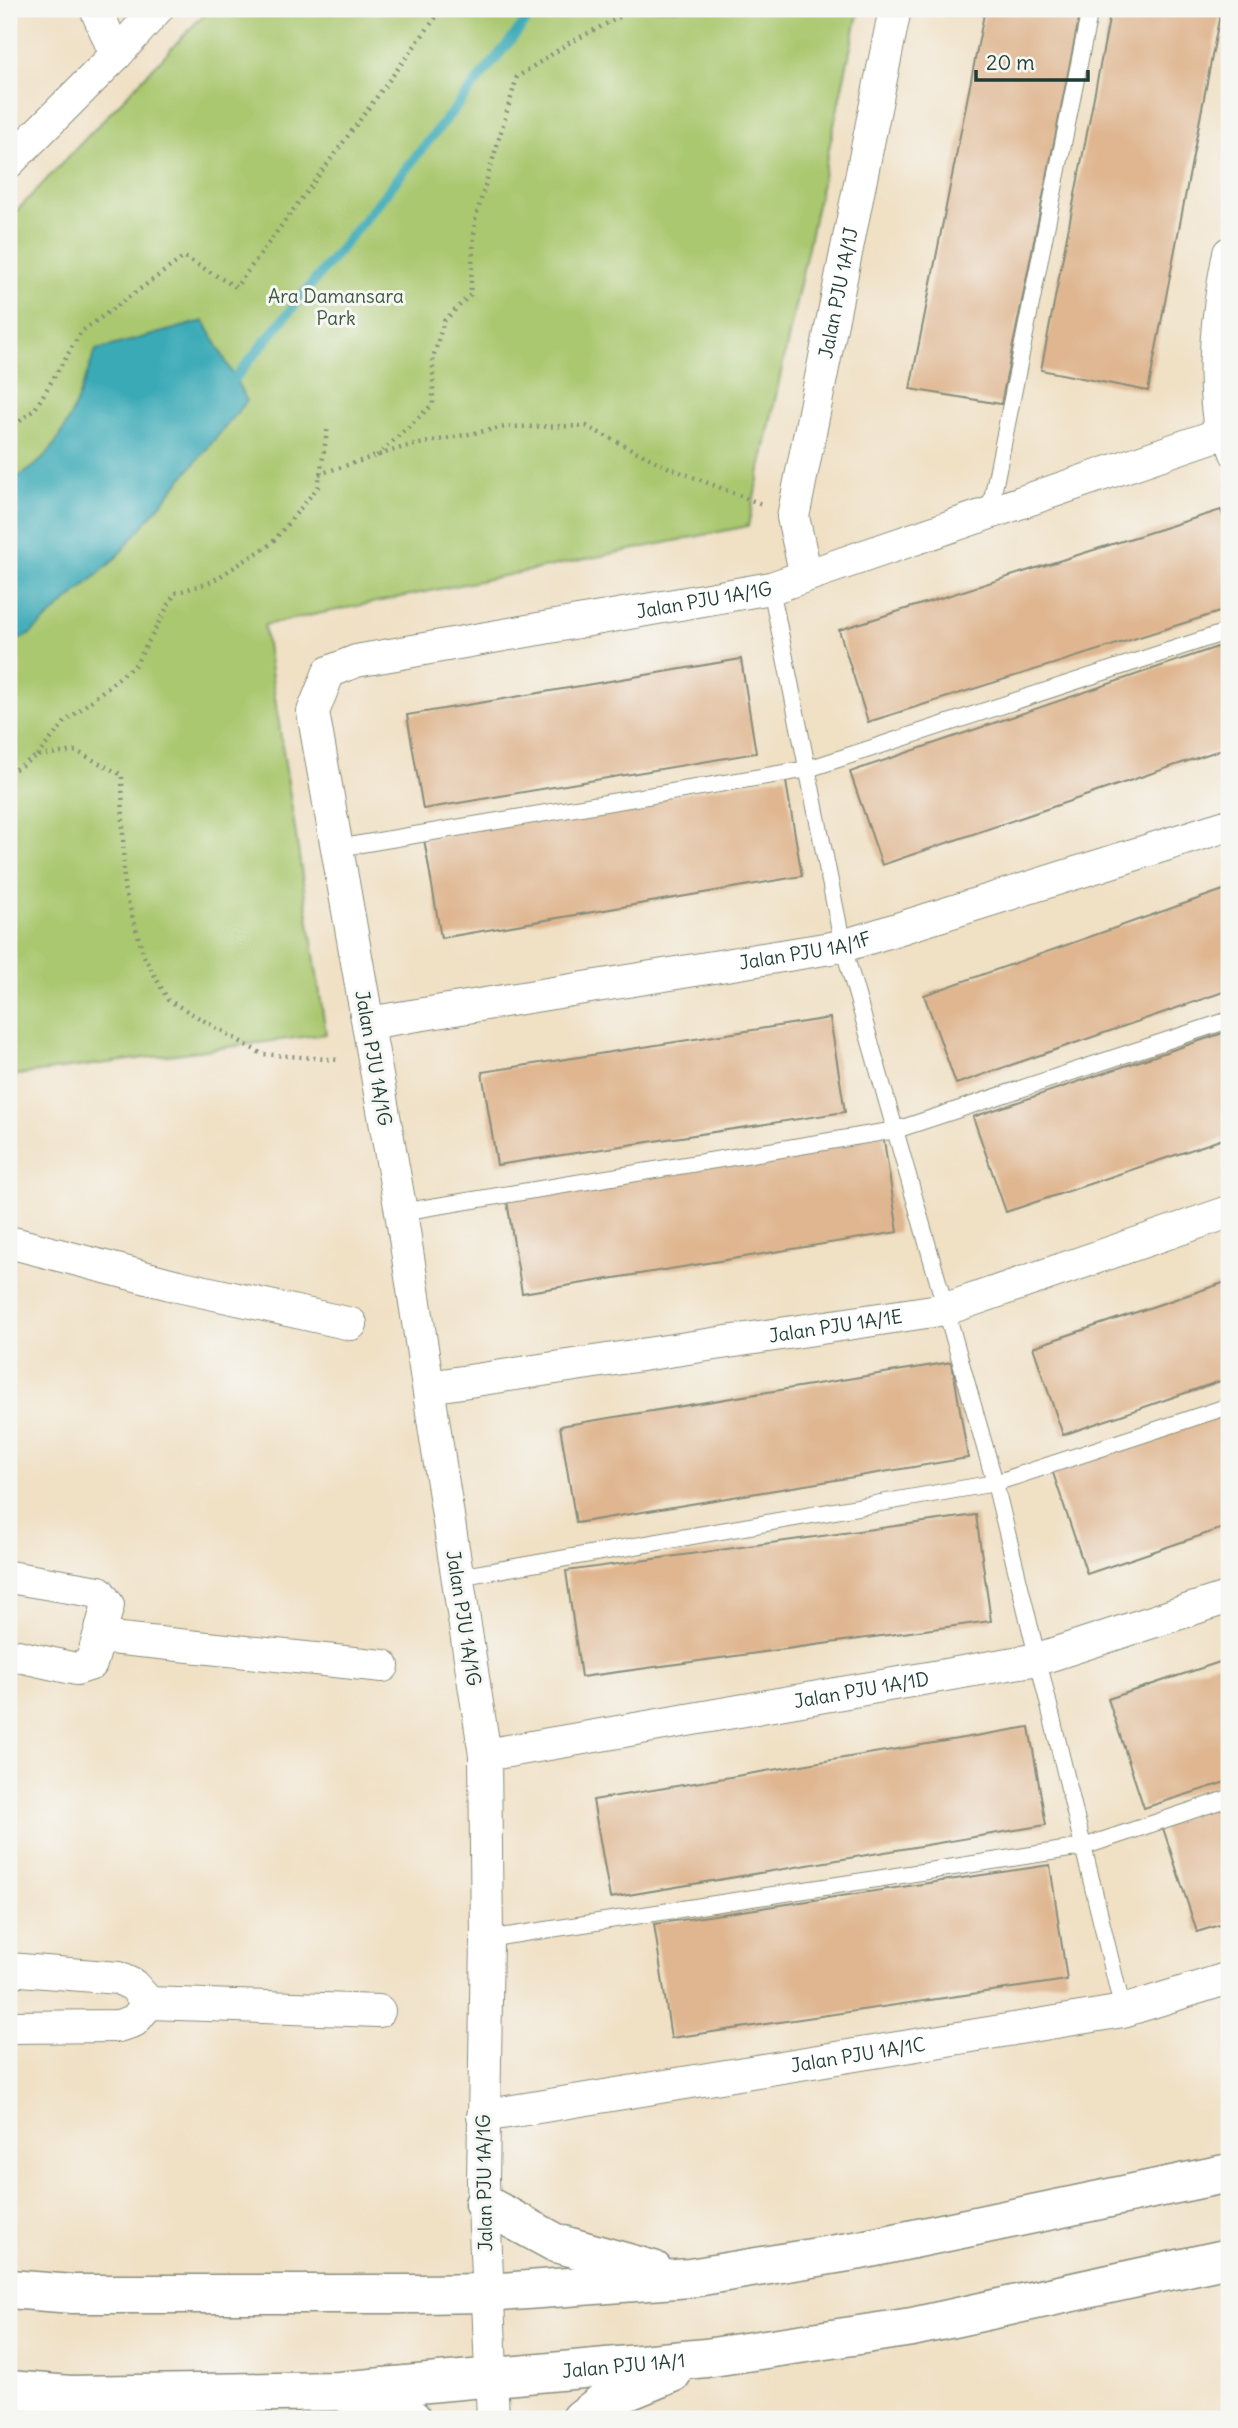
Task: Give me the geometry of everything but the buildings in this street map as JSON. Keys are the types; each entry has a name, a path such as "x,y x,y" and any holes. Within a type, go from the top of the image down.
{"main road":[{"path":"9,2290 73,2294 487,2292 690,2278 862,2250 1229,2173"},
{"path":"484,2204 556,2243 690,2278"},
{"name":"Jalan PJU 1A/1","path":"9,2390 70,2395 340,2391 706,2358 912,2327 1229,2258"},
{"path":"581,2419 606,2400 706,2358"},
{"path":"340,2391 412,2419"}],"street":[{"path":"96,9 116,55"},
{"path":"9,162 116,55 157,9"},
{"name":"Jalan PJU 1A/1J","path":"806,576 793,517 895,9"},
{"path":"1226,441 1214,396 1229,253"},
{"name":"Jalan PJU 1A/1G","path":"493,2419 484,2204 487,1939 485,1755 401,1212 313,712 330,673 356,661 771,588 989,514 1226,441"},
{"name":"Jalan PJU 1A/1F","path":"368,1023 843,946 1229,825"},
{"name":"Jalan PJU 1A/1E","path":"429,1387 947,1309 1229,1212"},
{"path":"9,1242 178,1286 351,1324"},
{"path":"9,1577 99,1592 108,1605 101,1637 91,1664 76,1669 9,1654"},
{"name":"Jalan PJU 1A/1D","path":"485,1755 1038,1660 1229,1597"},
{"path":"101,1637 383,1666"},
{"path":"9,1969 118,1978 133,1985 149,2003 379,2011"},
{"name":"Jalan PJU 1A/1C","path":"483,2116 1123,2011 1229,1978"},
{"path":"9,2027 118,2026 134,2021 149,2003"}],"lane":[{"path":"989,514 1090,9"},
{"path":"771,588 843,946 995,1483 1123,2011"},
{"path":"337,848 808,769 1229,631"},
{"path":"401,1212 896,1130 1229,1020"},
{"path":"458,1577 995,1483 1229,1406"},
{"path":"487,1939 1083,1847 1229,1798"}],"path":[{"path":"9,430 35,410 81,332 184,257 236,287 442,9"},
{"path":"377,456 433,404 433,358 444,320 470,295 475,220 517,77 569,43 635,9"},
{"path":"9,773 36,757 65,722 136,664 175,593 211,582 271,544 318,486 328,426"},
{"path":"320,474 377,456 505,427 586,426 665,466 793,517"},
{"path":"36,757 76,751 122,775 124,888 144,956 168,1000 262,1054 375,1063"}],"green space":[{"name":"Ara Damansara Park","path":"209,9 859,9 748,526 264,625 326,1034 9,1076 9,219"}],"water":[{"path":"204,321 247,401 114,560 29,635 9,644 9,480 27,471 55,444 75,407 96,350"}],"waterway":[{"path":"226,384 236,377 536,9"}]}
